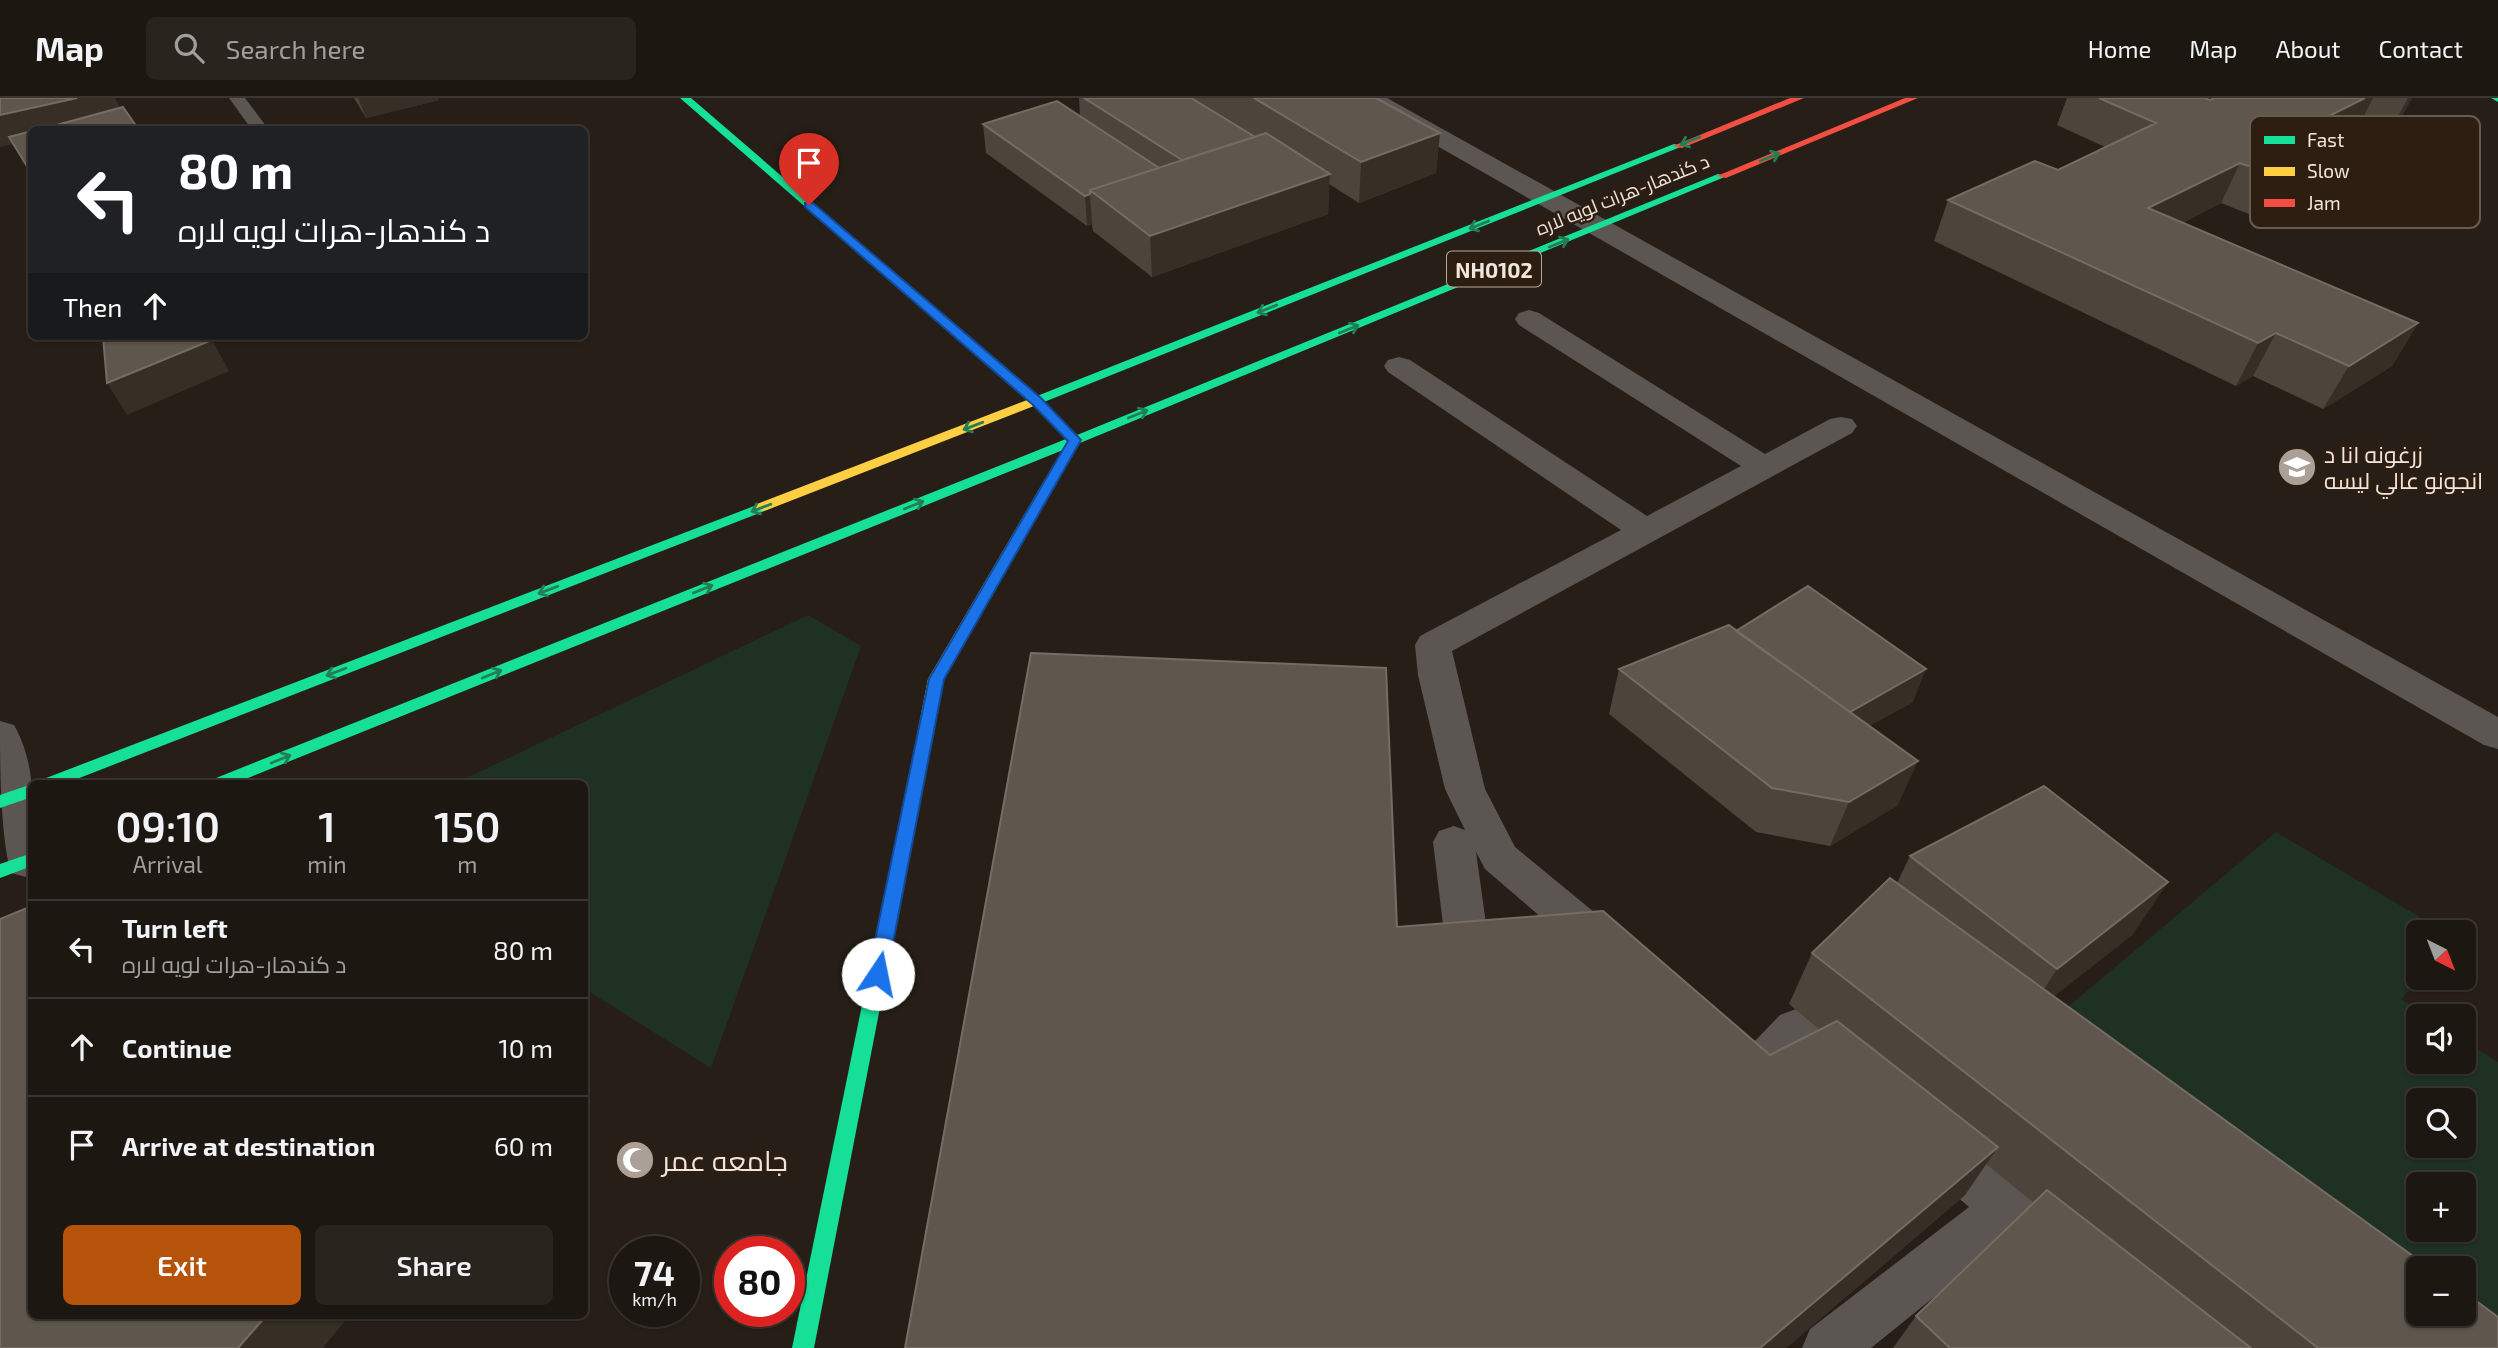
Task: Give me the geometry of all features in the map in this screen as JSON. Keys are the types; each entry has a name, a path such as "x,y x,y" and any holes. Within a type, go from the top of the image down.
{"main road":[{"path":"685,98 1036,401 1075,440 936,679 803,1348"},
{"name":"د کندهار-هرات لويه لاره","path":"58,780 1036,401 1799,98"},
{"name":"د کندهار-هرات لويه لاره","path":"228,780 1075,440 1913,98"}],"street":[{"path":"1370,98 1550,197 2498,735"},
{"path":"1529,319 1764,467"},
{"path":"1399,366 1646,531"},
{"path":"1638,975 1500,858 1465,789 1437,675 1433,645 1841,426"},
{"path":"0,735 24,793 19,863"},
{"path":"1454,842 1476,1020"},
{"path":"1712,1037 1755,1073 1796,1029 1870,1091"},
{"path":"1901,1118 2090,1278"},
{"path":"1831,1348 2007,1207"}],"lane":[{"path":"237,98 258,126"}],"green space":[{"path":"808,615 861,646 711,1068 588,991 588,780 462,780"},
{"path":"2276,832 2425,920 2406,920 2406,990 2409,990 2401,999 2408,1004 2406,1004 2406,1074 2476,1074 2476,1048 2498,1062 2498,1348 2448,1348 2419,1326 2476,1326 2476,1256 2406,1256 2406,1317 2032,1037"}],"building":[{"path":"0,98 77,98 0,115"},
{"path":"1084,98 1191,98 1255,137 1182,160"},
{"path":"1254,98 1376,98 1440,133 1361,162"},
{"path":"2099,98 2365,98 2329,116 2250,116 2250,166 2240,163 2148,208 2418,323 2349,366 2276,333 2258,343 1948,200 2035,161 2058,170 2156,123"},
{"path":"1057,101 1159,168 1090,190 1090,194 1085,196 983,124"},
{"path":"123,107 136,126 53,126"},
{"path":"28,132 28,168 9,137"},
{"path":"1266,133 1330,174 1150,236 1090,190"},
{"path":"103,340 212,340 107,383"},
{"path":"1808,586 1926,669 1850,712 1736,631"},
{"path":"1729,625 1918,761 1849,802 1772,788 1619,669"},
{"path":"1031,653 1386,668 1397,927 1603,911 1770,1055 1837,1021 1998,1147 1760,1348 905,1348"},
{"path":"2044,786 2168,882 2057,969 1910,856"},
{"path":"1890,878 2413,1256 2406,1256 2406,1326 2476,1326 2476,1301 2498,1317 2498,1348 2318,1348 1812,953"},
{"path":"28,908 28,1319 263,1319 238,1348 0,1348 0,919"},
{"path":"2047,1190 2251,1348 1950,1348 1916,1316"}],"traffic: fast":[{"path":"685,98 1035,401"},
{"path":"1075,440 1036,401 1678,146"},
{"path":"1048,486 1075,440 1722,176"},
{"path":"227,780 1075,440"},
{"path":"57,780 762,507"},
{"path":"803,1348 920,760"},
{"path":"0,802 28,792"},
{"path":"0,871 28,860"}],"traffic: slow":[{"path":"762,507 1035,401"},
{"path":"920,760 936,679 1048,486"}],"traffic: jam":[{"path":"1678,146 1799,98"},
{"path":"1722,176 1913,98"}],"place":[{"name":"زرغونه انا د انجونو عالي لیسه","path":"2297,467"},
{"name":"جامعه عمر","path":"635,1160"}],"route":[{"path":"809,205 1036,401 1075,440 936,679 878,974"}]}
